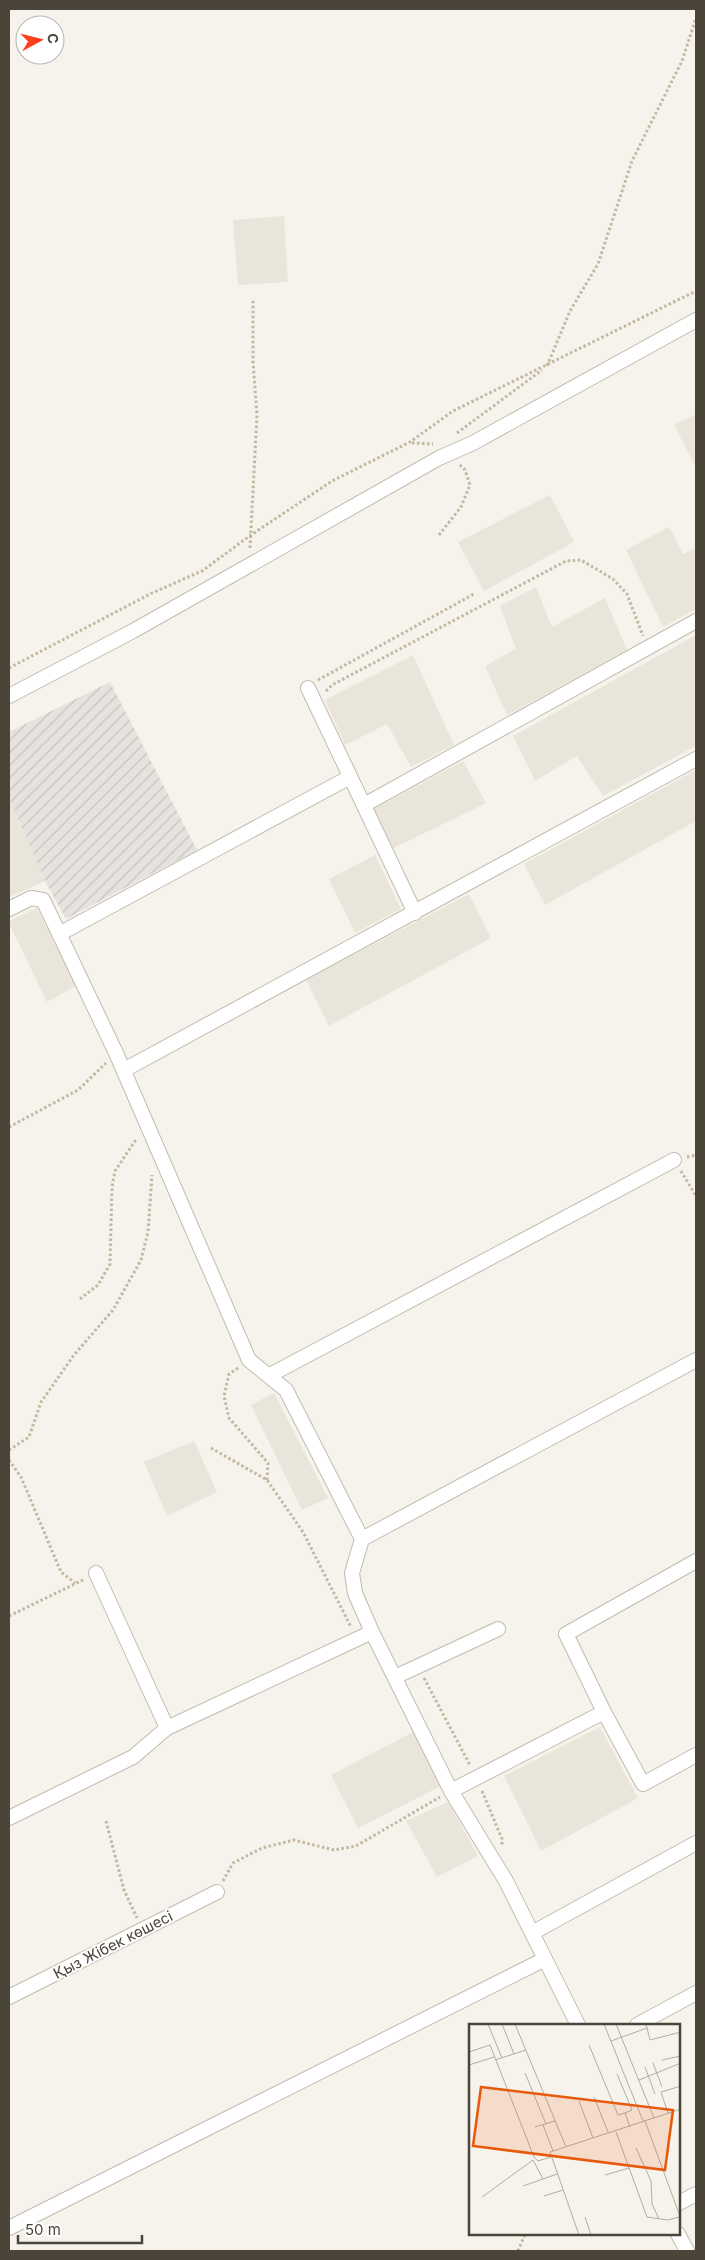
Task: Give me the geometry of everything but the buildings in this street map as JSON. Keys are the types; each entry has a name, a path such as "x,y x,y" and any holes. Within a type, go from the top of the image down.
{"street":[{"path":"9,696 133,631 450,453 473,443 696,320"},
{"path":"364,805 696,621"},
{"path":"308,688 415,913"},
{"path":"124,1070 696,759"},
{"path":"59,934 350,777"},
{"path":"9,909 31,898 43,900 124,1070 249,1360 270,1375 286,1390 362,1539 352,1573 355,1593 372,1632 451,1791 506,1881 578,2024"},
{"path":"270,1375 674,1160"},
{"path":"362,1539 696,1360"},
{"path":"696,1561 566,1634 604,1712 643,1784 696,1755"},
{"path":"96,1573 167,1728"},
{"path":"394,1677 498,1629"},
{"path":"9,1818 133,1757 167,1728 372,1632"},
{"path":"451,1791 604,1712"},
{"path":"532,1933 696,1843"},
{"name":"Қыз Жібек көшесі","path":"9,1998 218,1892"},
{"path":"9,2228 545,1959"},
{"path":"639,2024 696,1993"},
{"path":"680,2202 696,2194"},
{"path":"678,2235 686,2251"}],"path":[{"path":"439,535 461,507 470,485 465,470 450,453 452,437 548,366 570,311 598,264 632,161 682,61 696,18"},
{"path":"9,668 152,593 202,571 251,535 332,481 410,442 453,411 497,387 548,366 696,291"},
{"path":"249,566 257,415 253,362 253,300"},
{"path":"314,702 332,685 566,561 581,560 613,579 628,594 647,648"},
{"path":"308,688 326,674 474,594"},
{"path":"9,1127 78,1090 116,1053"},
{"path":"80,1299 98,1285 110,1264 112,1187 115,1171 147,1123"},
{"path":"674,1160 696,1196"},
{"path":"9,1450 29,1437 41,1402 74,1355 113,1310 142,1260 148,1232 153,1169"},
{"path":"249,1360 229,1374 224,1396 229,1418 268,1463 267,1480"},
{"path":"211,1448 267,1480 304,1532 357,1639"},
{"path":"9,1460 21,1477 61,1572 75,1583"},
{"path":"9,1616 96,1573"},
{"path":"218,1892 233,1863 262,1848 294,1840 334,1850 356,1846 451,1791"},
{"path":"106,1821 124,1890 142,1930"},
{"path":"518,2251 525,2235"}],"shaded area":[{"path":"284,216 288,282 238,285 233,220"},
{"path":"696,414 696,468 674,425"},
{"path":"550,495 574,542 484,591 458,542"},
{"path":"669,527 683,554 696,548 696,609 663,627 626,550"},
{"path":"536,587 552,627 605,598 627,650 507,715 485,666 516,649 500,606"},
{"path":"696,635 696,746 603,796 577,756 535,781 513,736"},
{"path":"413,655 454,745 411,767 387,724 345,745 325,700"},
{"path":"110,682 197,850 66,919 45,881 9,798 9,732"},
{"path":"463,761 486,803 392,849 374,809"},
{"path":"696,770 696,821 545,905 524,864"},
{"path":"9,798 45,881 9,897"},
{"path":"375,855 401,909 355,933 329,879"},
{"path":"469,894 491,938 329,1026 306,980"},
{"path":"37,908 76,986 47,1002 9,923 9,921"},
{"path":"274,1393 328,1498 302,1510 251,1405"},
{"path":"194,1441 217,1492 167,1516 144,1462"},
{"path":"600,1727 638,1798 541,1851 504,1776"},
{"path":"415,1731 443,1785 358,1828 331,1775"},
{"path":"448,1802 478,1856 437,1877 406,1821"}]}
